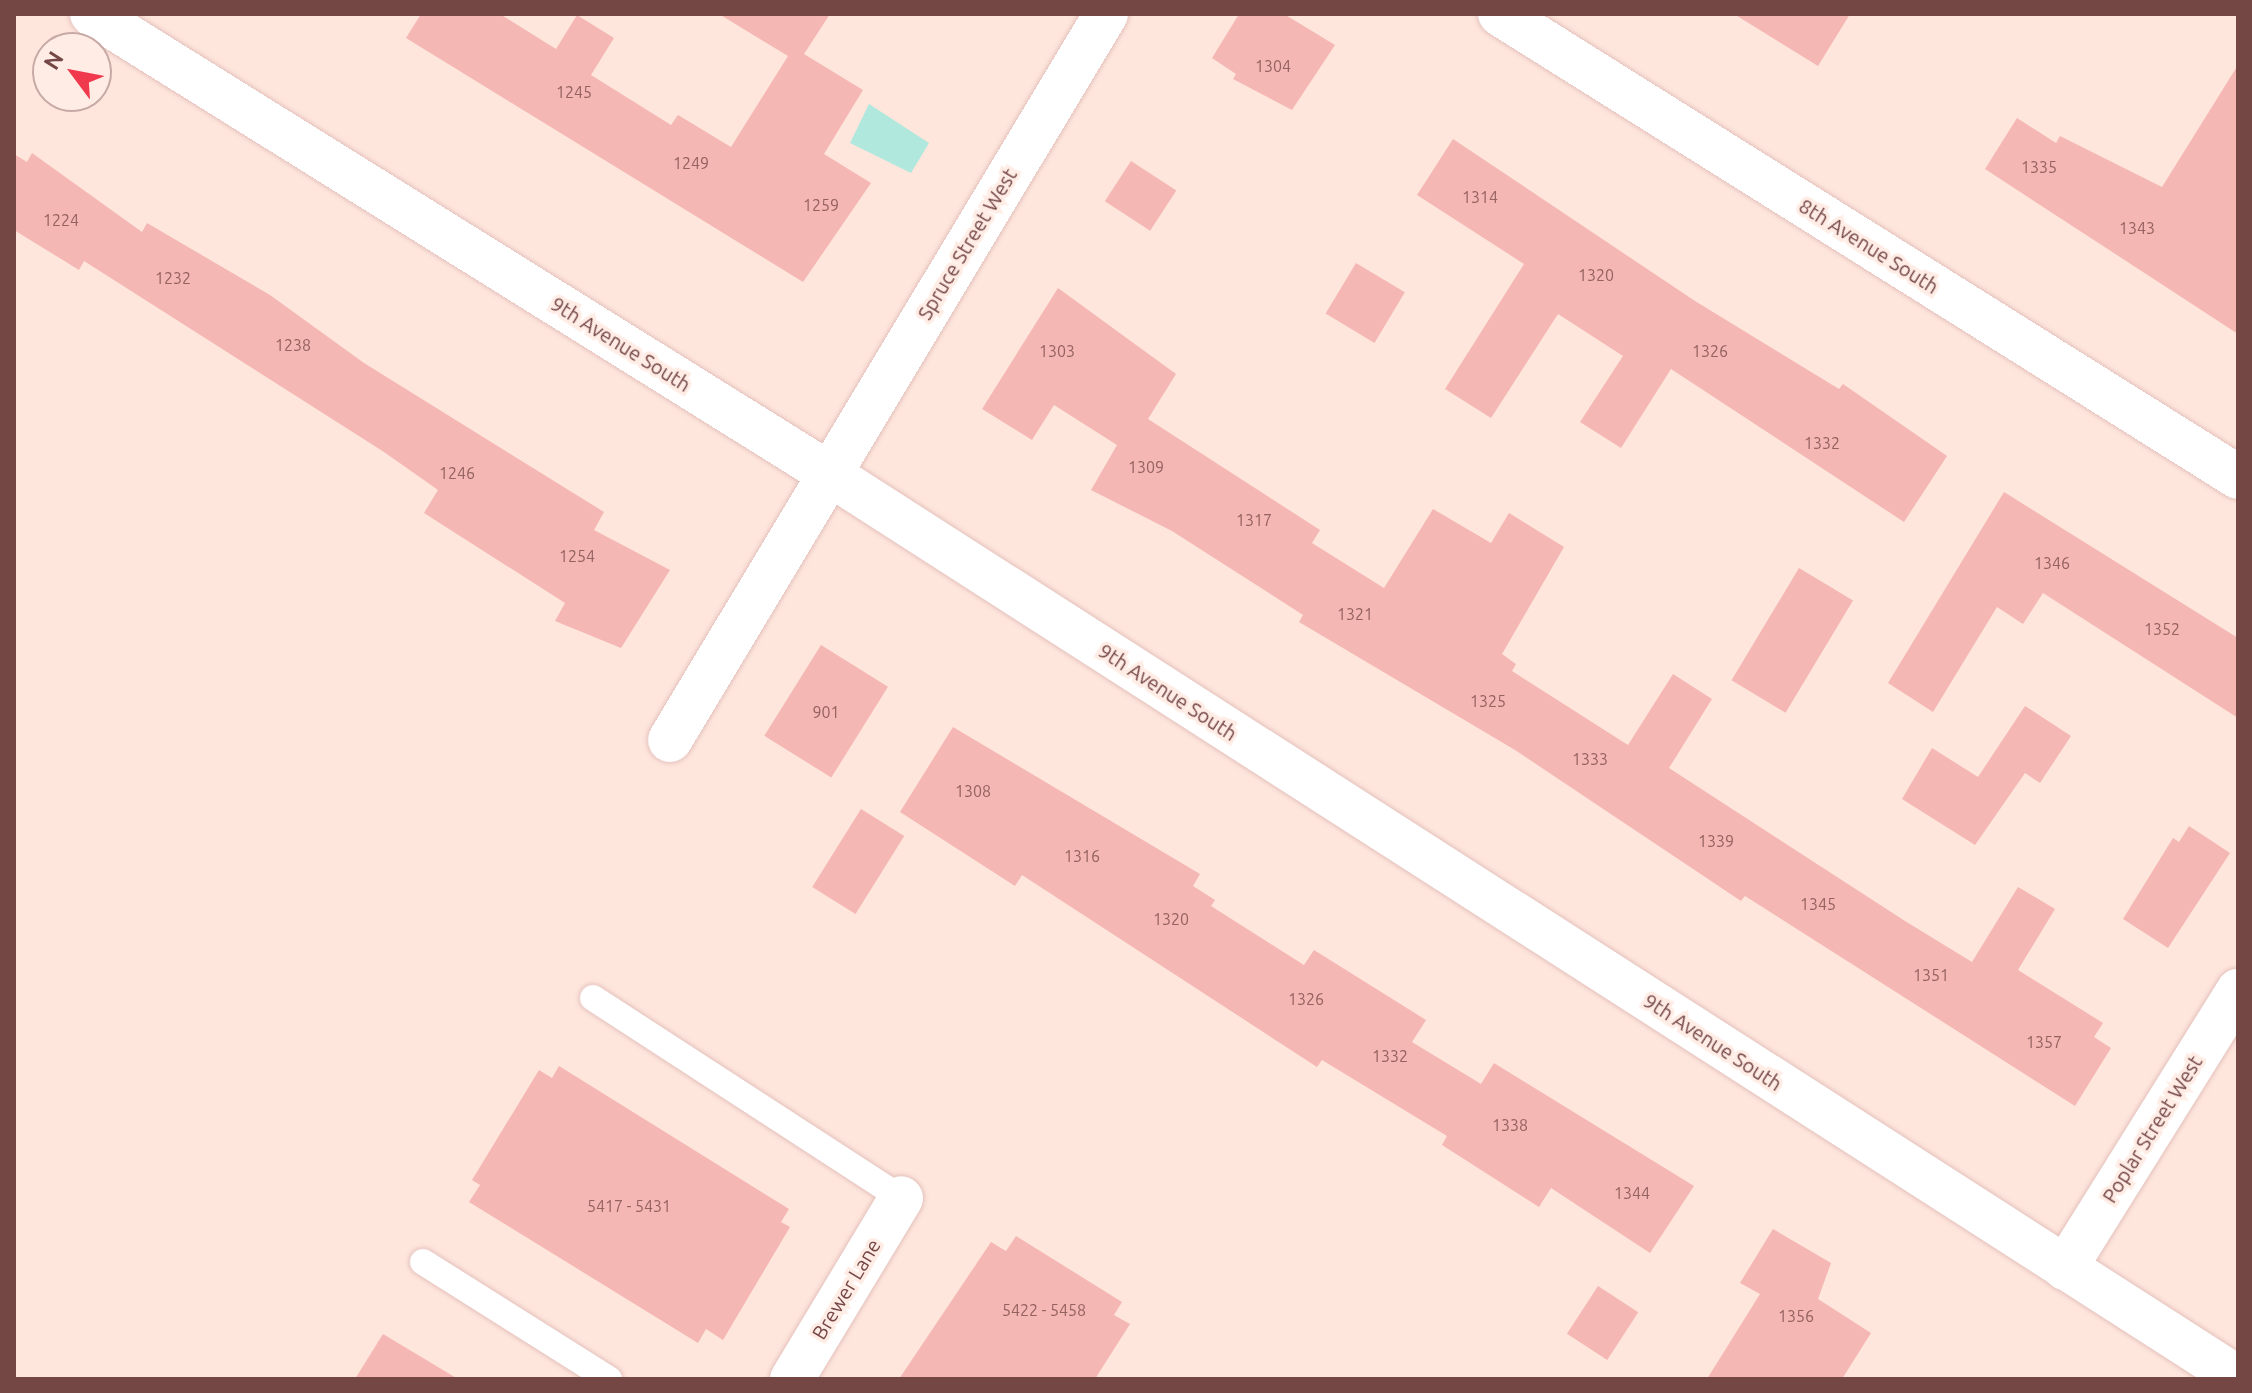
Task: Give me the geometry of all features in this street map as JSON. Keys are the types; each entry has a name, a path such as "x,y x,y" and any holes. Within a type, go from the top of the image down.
{"street":[{"name":"9th Avenue South","path":"92,14 828,473 2238,1378"},
{"name":"Spruce Street West","path":"670,740 743,627 828,473 1106,14"},
{"name":"8th Avenue South","path":"1500,14 2238,477"},
{"name":"Poplar Street West","path":"2065,1268 2238,991"},
{"name":"Brewer Lane","path":"792,1379 901,1198"}],"lane":[{"path":"593,998 901,1198"},
{"path":"423,1262 609,1379"}],"water":[{"path":"869,104 929,143 911,173 850,143"}],"building":[{"path":"421,14 500,14 556,49 577,15 614,38 591,75 671,125 678,115 731,147 788,56 719,14 830,14 804,54 863,90 824,154 871,183 803,282 406,38"},
{"path":"1239,14 1284,14 1335,45 1292,110 1233,79 1236,74 1212,58"},
{"path":"1734,14 1850,14 1818,66"},
{"path":"2238,65 2238,334 1985,169 2017,118 2056,143 2060,136 2162,187"},
{"path":"1453,139 1695,301 1839,389 1843,384 1947,456 1904,522 1671,369 1621,448 1580,422 1623,356 1558,314 1491,418 1445,389 1524,264 1417,195"},
{"path":"32,153 142,232 147,223 270,295 364,363 604,512 594,530 670,570 621,648 555,621 565,603 424,513 438,490 384,452 84,261 79,270 14,230 14,154 27,162"},
{"path":"1131,161 1176,190 1150,231 1105,201"},
{"path":"1356,263 1405,292 1374,343 1326,314"},
{"path":"1058,288 1176,374 1148,419 1320,530 1312,543 1384,588 1433,509 1491,543 1509,513 1564,547 1502,654 1516,664 1512,671 1628,745 1673,674 1712,699 1669,768 1905,921 1972,962 2018,887 2055,909 2018,970 2103,1023 2094,1037 2111,1048 2075,1106 1745,896 1741,901 1515,750 1299,622 1303,615 1172,531 1091,490 1117,445 1054,405 1032,440 982,409"},
{"path":"2004,492 2238,638 2238,718 2043,593 2023,624 1997,607 1933,712 1888,683"},
{"path":"1799,568 1853,600 1786,713 1732,680"},
{"path":"821,645 888,687 831,778 764,736"},
{"path":"2025,706 2071,736 2040,783 2025,773 1975,845 1902,799 1932,748 1978,777"},
{"path":"953,727 1200,874 1193,886 1215,900 1211,906 1304,965 1314,950 1426,1020 1412,1042 1481,1084 1494,1063 1694,1186 1650,1253 1551,1188 1539,1207 1442,1145 1447,1136 1322,1060 1317,1067 1022,875 1015,886 900,812"},
{"path":"861,809 904,836 855,914 812,887"},
{"path":"2189,826 2230,853 2168,948 2123,919 2173,838 2179,842"},
{"path":"559,1066 789,1209 781,1222 790,1227 723,1340 706,1329 698,1343 469,1202 480,1185 472,1180 539,1070 552,1078"},
{"path":"1773,1229 1831,1263 1818,1299 1871,1333 1842,1379 1707,1379 1760,1294 1740,1283"},
{"path":"1016,1236 1122,1302 1114,1315 1130,1324 1095,1379 899,1379 991,1242 1006,1251"},
{"path":"1598,1286 1638,1312 1607,1360 1567,1334"},
{"path":"383,1334 458,1379 355,1379"}]}
